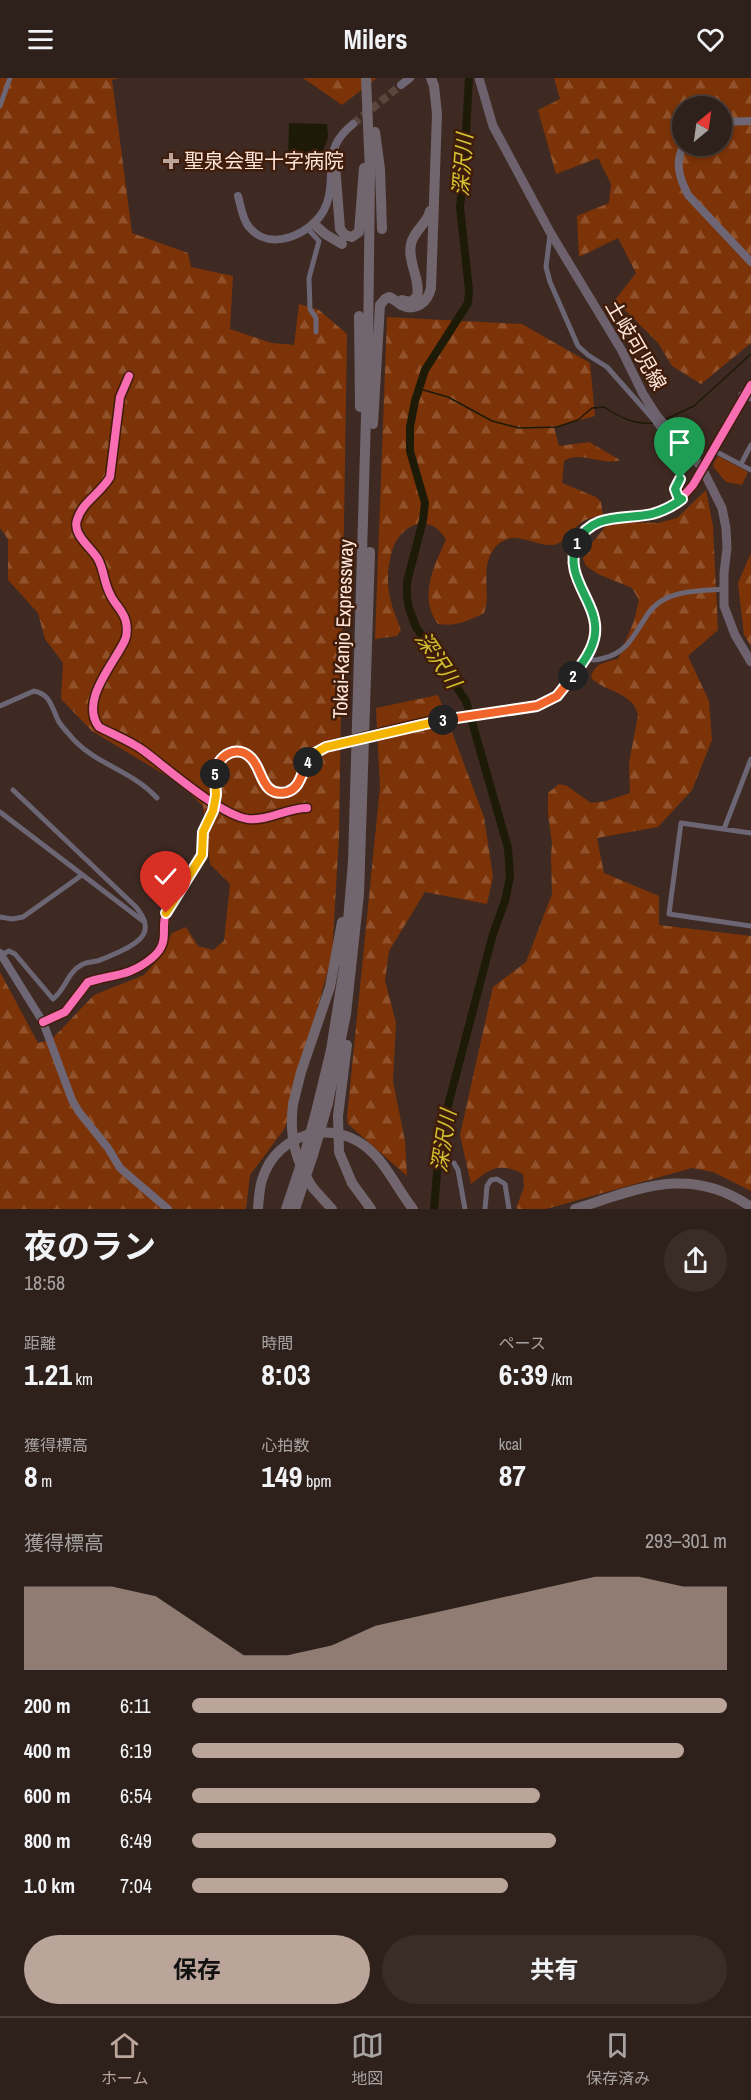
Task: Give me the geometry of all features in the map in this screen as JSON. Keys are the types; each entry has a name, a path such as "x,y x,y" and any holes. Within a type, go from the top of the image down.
{"highway":[{"path":"332,156 335,165 340,229 345,235 352,237 358,231 366,147 367,78"},
{"path":"367,78 380,169 382,229"},
{"name":"Tokai-Kanjo Expressway","path":"286,1209 327,1103 342,1037 359,894 372,433 373,184 367,78"},
{"name":"Tokai-Kanjo Expressway","path":"295,1209 330,1050 344,968 350,906 364,531 370,173 367,78"},
{"path":"372,433 380,305 385,298 389,297 402,305 414,307 421,304 428,297 432,282 436,114 434,86 431,78"},
{"path":"395,293 406,302 417,297 418,288 411,243 429,218 433,190"},
{"path":"311,226 342,244"},
{"path":"359,316 361,481 364,531"},
{"path":"332,1209 313,1188 302,1171 292,1142 293,1104 301,1072 330,987 342,921 355,804"},
{"path":"355,940 352,997 338,1116 339,1152 352,1183 371,1209"},
{"path":"258,1209 262,1178 274,1156 296,1138 315,1132 334,1132 355,1140 373,1152 413,1209"},
{"path":"575,1209 646,1186 666,1182 702,1184 722,1191 750,1208"}],"main road":[{"name":"土岐可児線","path":"479,78 487,111 496,134 550,232 622,351 655,418 702,468 722,508 727,548 723,589 724,606 735,635 751,662"}],"street":[{"path":"0,106 10,78"},
{"path":"401,85 410,78"},
{"path":"732,122 751,121"},
{"path":"238,196 245,220 254,232 262,237 269,239 295,236 311,226 323,212 329,199 332,156 341,134 353,124"},
{"path":"679,156 678,169 681,182 688,195 751,262"},
{"path":"311,226 320,241 309,278 310,309 316,318 316,332"},
{"path":"550,232 546,267 550,282 578,346 607,367 655,418"},
{"path":"746,396 751,375"},
{"path":"129,376 120,397 110,477 105,486 85,505 77,519 76,526 83,540 97,558 110,595 120,609 126,624 125,640 105,675 92,705 92,712 99,727 144,751 191,789 238,816 249,819 263,818 307,808"},
{"path":"43,1022 65,1012 88,982 126,974 158,952 165,933 166,913 202,855 203,832 216,795 216,766 227,753 236,751 251,757 267,787 274,791 288,792 300,780 305,766 315,753 326,747 438,720 537,706 557,696 586,658 595,635 592,610 574,572 575,549 580,538 596,523 617,517 654,514 682,499 693,485 751,385"},
{"path":"664,430 681,460 680,479 675,489 678,497 682,499"},
{"path":"741,464 751,445"},
{"path":"713,450 751,470"},
{"path":"586,658 593,661 616,655 627,645 662,600 679,594 723,589"},
{"path":"0,706 39,692 47,697 59,722 78,744 95,759 141,784 157,798"},
{"path":"724,829 751,759"},
{"path":"12,790 136,907 145,922 145,933 137,943 97,961 83,964 72,972 60,993 53,999 15,954 9,951 1,954 43,1022 72,1100 79,1112 108,1148 120,1168 168,1209"},
{"path":"0,812 145,922"},
{"path":"751,834 681,823 669,914 751,926"},
{"path":"0,917 12,919 23,916 82,875"},
{"path":"454,1163 458,1170 465,1209"},
{"path":"485,1209 487,1186 491,1180 497,1179 505,1184 509,1209"}],"green space":[{"path":"0,78 120,78 112,80 132,233 188,253 191,267 233,276 230,329 272,343 294,345 299,304 319,310 347,334 339,836 332,955 285,1128 250,1175 246,1209 0,1209 0,972 38,1043 52,1039 94,995 144,975 161,956 172,933 186,927 198,946 213,950 224,941 230,884 210,864 203,806 180,784 92,731 61,699 63,663 45,639 38,613 8,580 8,539 0,528"},
{"path":"303,78 377,78 342,105"},
{"path":"554,78 751,78 751,343 701,384 672,366 658,343 615,300 636,273 618,238 579,257 577,216 609,203 611,184 598,158 556,174 538,110 560,99"},
{"path":"387,317 522,324 590,363 595,416 554,427 559,446 589,442 620,460 606,461 577,457 564,461 562,483 596,497 601,502 603,515 580,523 557,544 547,545 513,538 498,544 491,555 486,571 487,596 484,613 462,623 438,624 429,603 430,582 446,540 441,532 427,524 413,525 406,529 395,543 388,572 390,597 401,630 397,636 375,639"},
{"path":"718,456 748,472 742,485 726,482 714,468 713,464"},
{"path":"706,490 713,526 718,630 688,656 709,701 712,740 692,790 658,827 597,838 604,873 659,896 659,925 751,936 751,1191 713,1172 692,1168 546,1209 518,1209 516,1208 524,1187 523,1174 507,1168 495,1168 471,1184 460,1135 493,987 526,962 552,894 552,843 548,793 559,784 567,786 591,803 630,793 629,763 638,715 635,707 625,697 591,678 597,666 618,659 634,621 639,600 632,588 598,574 586,566 583,559 587,546 606,526 620,522 658,523 677,518"},
{"path":"751,553 751,646 744,635 738,583"},
{"path":"438,695 484,817 493,877 487,904 425,892 389,951 385,980 396,1023 393,1081 405,1141 407,1176 348,1124 347,1117 380,787 376,708"}],"shaded area":[{"path":"289,123 327,124 328,137 319,162 288,162"}],"waterway":[{"name":"深沢川","path":"434,1209 438,1161 446,1113 510,877 508,848 466,701 416,627 407,597 407,582 423,520 425,503 410,451 410,427 415,401 425,370 468,303 469,290 460,207 469,78"},
{"path":"664,420 694,406 751,354"},
{"path":"420,389 448,397 492,421 519,428 557,427 578,420 592,408 604,407 628,420 654,423"}],"tunnel":[{"path":"353,124 401,85"}],"cycle path":[{"path":"129,376 120,397 110,477 83,508 76,526 80,536 98,559 108,590 123,614 127,626 125,640 96,694 93,706 94,717 99,727 139,747 194,790 236,816 256,819 307,808"},
{"path":"43,1022 65,1012 88,982 136,969 158,952 163,941 166,913 201,855 204,830 216,797 217,765 230,752 246,754 252,759 269,788 276,792 286,792 296,786 310,758 327,747 437,720 533,706 551,700 560,693 571,680 590,648 594,631 593,616 576,579 573,565 575,549 580,537 587,528 597,523 654,514 680,499 693,485 751,385"}],"place":[{"name":"聖泉会聖十字病院","path":"171,161"}],"route":[{"path":"166,913 202,855 203,832 213,811 216,795 216,766 227,753 236,751 251,757 267,787 274,791 288,792 300,780 309,759 326,747 438,720 537,706 562,692 586,658 595,635 592,610 574,572 573,560 580,538 588,529 604,519 654,514 665,510 682,499 678,497 675,489 680,479"}]}
